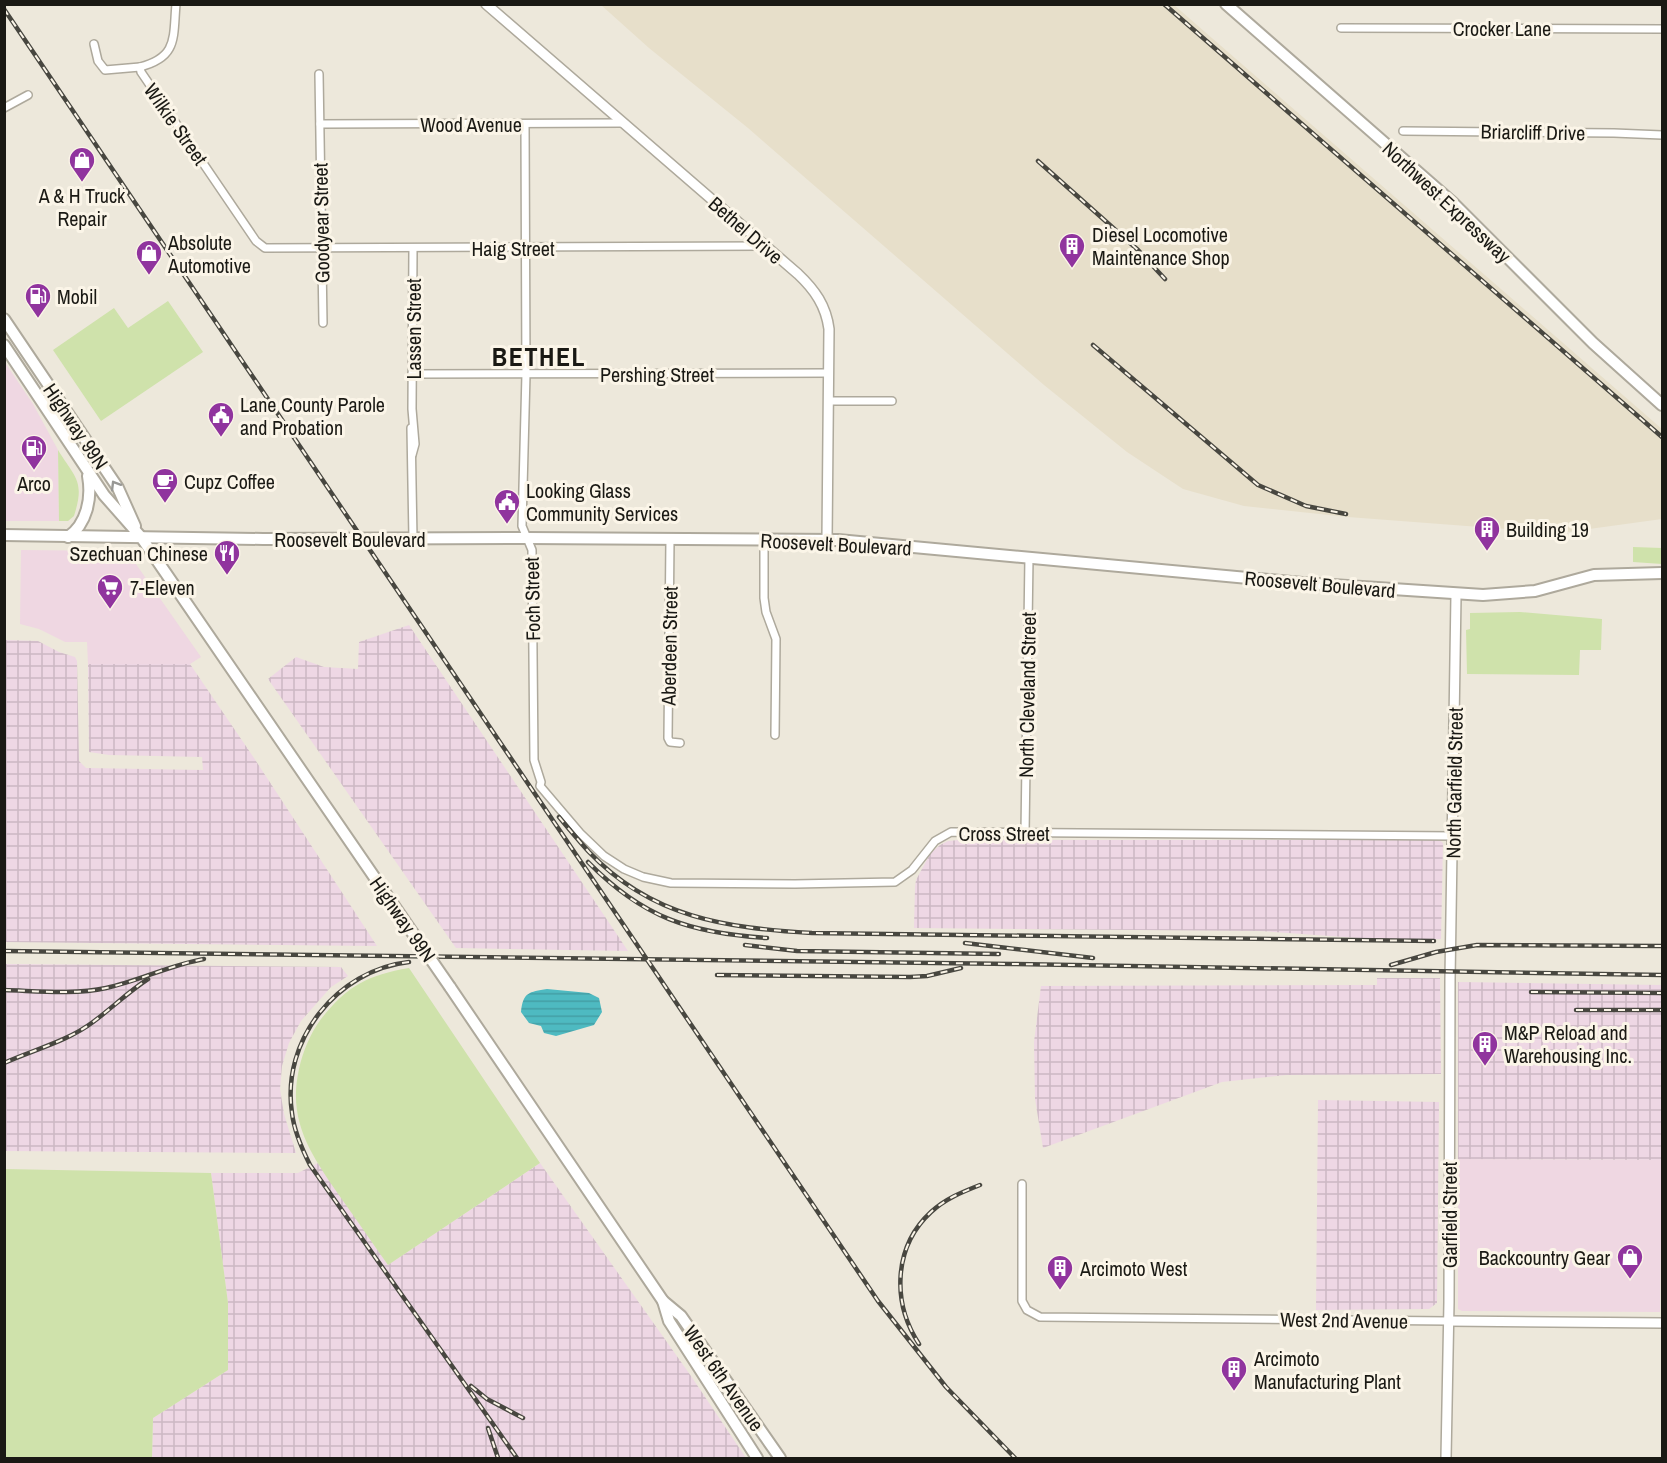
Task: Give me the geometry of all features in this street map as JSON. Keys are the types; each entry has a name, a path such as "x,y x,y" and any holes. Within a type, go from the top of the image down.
{"main road":[{"name":"Northwest Expressway","path":"1226,4 1452,202 1593,343 1662,405"},
{"name":"Highway 99N","path":"4,319 118,488 141,537"},
{"name":"Highway 99N","path":"4,345 104,495 141,537 663,1301"},
{"path":"68,537 82,524 89,498 90,487 86,467"},
{"name":"Roosevelt Boulevard","path":"4,536 826,540 1456,595 1508,595 1535,591 1594,575 1662,573"},
{"path":"663,1301 669,1321 757,1458"},
{"name":"West 6th Avenue","path":"663,1301 681,1316 780,1458"}],"street":[{"name":"Wilkie Street","path":"176,4 173,33 167,54 157,62 140,67 143,77 262,247"},
{"name":"Bethel Drive","path":"486,4 808,284 822,302 829,329 826,540"},
{"name":"Crocker Lane","path":"1341,28 1662,29"},
{"path":"94,44 98,61 105,70 140,67"},
{"name":"Goodyear Street","path":"319,74 323,323"},
{"path":"4,108 28,94"},
{"name":"Wood Avenue","path":"320,124 622,123"},
{"name":"Foch Street","path":"525,124 526,374 522,526 532,550 534,760 541,782 540,786"},
{"name":"Briarcliff Drive","path":"1403,131 1662,135"},
{"name":"Haig Street","path":"262,247 271,249 413,249 765,246"},
{"name":"Lassen Street","path":"413,249 412,409 409,442 412,455 413,539"},
{"name":"Pershing Street","path":"412,374 829,373"},
{"path":"829,401 892,401"},
{"name":"Aberdeen Street","path":"670,539 668,738 670,742 681,742"},
{"path":"764,540 764,598 766,612 776,639 775,735"},
{"name":"North Cleveland Street","path":"1025,833 1029,557"},
{"name":"North Garfield Street","path":"1450,971 1456,595"},
{"name":"Cross Street","path":"540,786 580,833 604,856 624,869 643,877 671,883 895,882 912,870 935,841 951,832 1453,836"},
{"name":"Garfield Street","path":"1446,1458 1450,971"},
{"name":"West 2nd Avenue","path":"1022,1184 1022,1301 1027,1310 1040,1317 1662,1323"}],"shaded area":[{"path":"601,5 1174,5 1662,429 1662,519 1560,533 1348,517 1244,506 1183,489 1127,452 1044,385 748,128 649,48"},
{"path":"4,361 33,404 58,450 59,521 5,521"},
{"path":"21,550 121,551 127,554 201,657 190,664 88,664 87,642 65,642 39,629 20,624"},
{"path":"409,625 628,951 456,948 268,679 296,657 324,667 358,669 359,642"},
{"path":"5,640 38,641 75,657 77,661 79,761 86,768 203,770 202,757 109,755 89,752 88,664 190,664 377,946 5,942"},
{"path":"1439,840 1443,843 1441,939 1372,939 1260,931 914,928 916,880 930,854 948,841"},
{"path":"5,964 341,967 348,976 331,987 301,1021 289,1043 282,1066 280,1089 284,1114 296,1153 5,1151"},
{"path":"1377,978 1440,978 1441,1074 1286,1075 1222,1082 1043,1148 1035,1099 1034,1042 1041,986 1377,985"},
{"path":"1458,982 1662,985 1662,1160 1458,1159"},
{"path":"1318,1100 1439,1102 1437,1303 1429,1309 1316,1310"},
{"path":"1458,1159 1662,1160 1660,1312 1462,1311 1458,1309"},
{"path":"318,1163 388,1265 540,1163 691,1376 746,1458 152,1458 153,1418 228,1370 228,1303 211,1173 298,1173"}],"green space":[{"path":"168,301 203,352 101,421 53,350 114,308 128,328"},
{"path":"58,450 74,474 79,487 74,516 68,521 59,521"},
{"path":"1633,547 1662,548 1662,564 1633,562"},
{"path":"1520,612 1602,619 1601,650 1580,650 1579,675 1467,674 1466,630 1470,629 1470,613"},
{"path":"409,968 540,1163 388,1265 330,1183 312,1153 299,1122 296,1088 307,1043 321,1019 340,998 349,990 370,979"},
{"path":"5,1169 211,1173 228,1303 228,1370 153,1418 152,1458 5,1458"}],"water":[{"path":"547,989 589,993 599,998 602,1012 594,1025 556,1036 544,1033 541,1026 529,1023 521,1012 523,1000 528,994"}],"railway":[{"path":"1164,4 1662,437"},
{"path":"4,9 878,1301 946,1387 1015,1458"},
{"path":"1038,161 1138,250 1165,279"},
{"path":"1093,345 1258,485 1306,506 1346,514"},
{"path":"559,817 589,852 613,874 638,892 692,915 750,928 812,933 1434,941"},
{"path":"588,862 628,897 669,919 714,932 767,938"},
{"path":"965,943 1093,958"},
{"path":"745,945 797,951 999,954"},
{"path":"1391,965 1436,952 1477,945 1662,946"},
{"path":"4,951 1662,975"},
{"path":"4,990 56,992 94,990 204,959"},
{"path":"409,962 383,968 359,979 337,994 319,1013 305,1035 296,1060 291,1086 293,1120 310,1165 517,1458"},
{"path":"717,975 910,977 927,976 961,968"},
{"path":"4,1063 62,1040 83,1029 148,979"},
{"path":"1531,992 1662,993"},
{"path":"1576,1010 1662,1010"},
{"path":"919,1344 910,1328 901,1293 903,1258 909,1242 918,1226 936,1207 980,1185"},
{"path":"471,1386 487,1399 523,1418"},
{"path":"488,1428 498,1458"}],"place":[{"name":"A & H Truck Repair","path":"82,183"},
{"name":"Diesel Locomotive Maintenance Shop","path":"1072,269"},
{"name":"Absolute Automotive","path":"149,276"},
{"name":"Mobil","path":"38,319"},
{"name":"Lane County Parole and Probation","path":"221,438"},
{"name":"Arco","path":"34,471"},
{"name":"Cupz Coffee","path":"165,504"},
{"name":"Looking Glass Community Services","path":"507,525"},
{"name":"Building 19","path":"1487,552"},
{"name":"Szechuan Chinese","path":"227,576"},
{"name":"7-Eleven","path":"110,610"},
{"name":"M&P Reload and Warehousing Inc.","path":"1485,1067"},
{"name":"Backcountry Gear","path":"1630,1280"},
{"name":"Arcimoto West","path":"1060,1291"},
{"name":"Arcimoto Manufacturing Plant","path":"1234,1392"}],"district":[{"name":"BETHEL","path":"539,356"}]}
